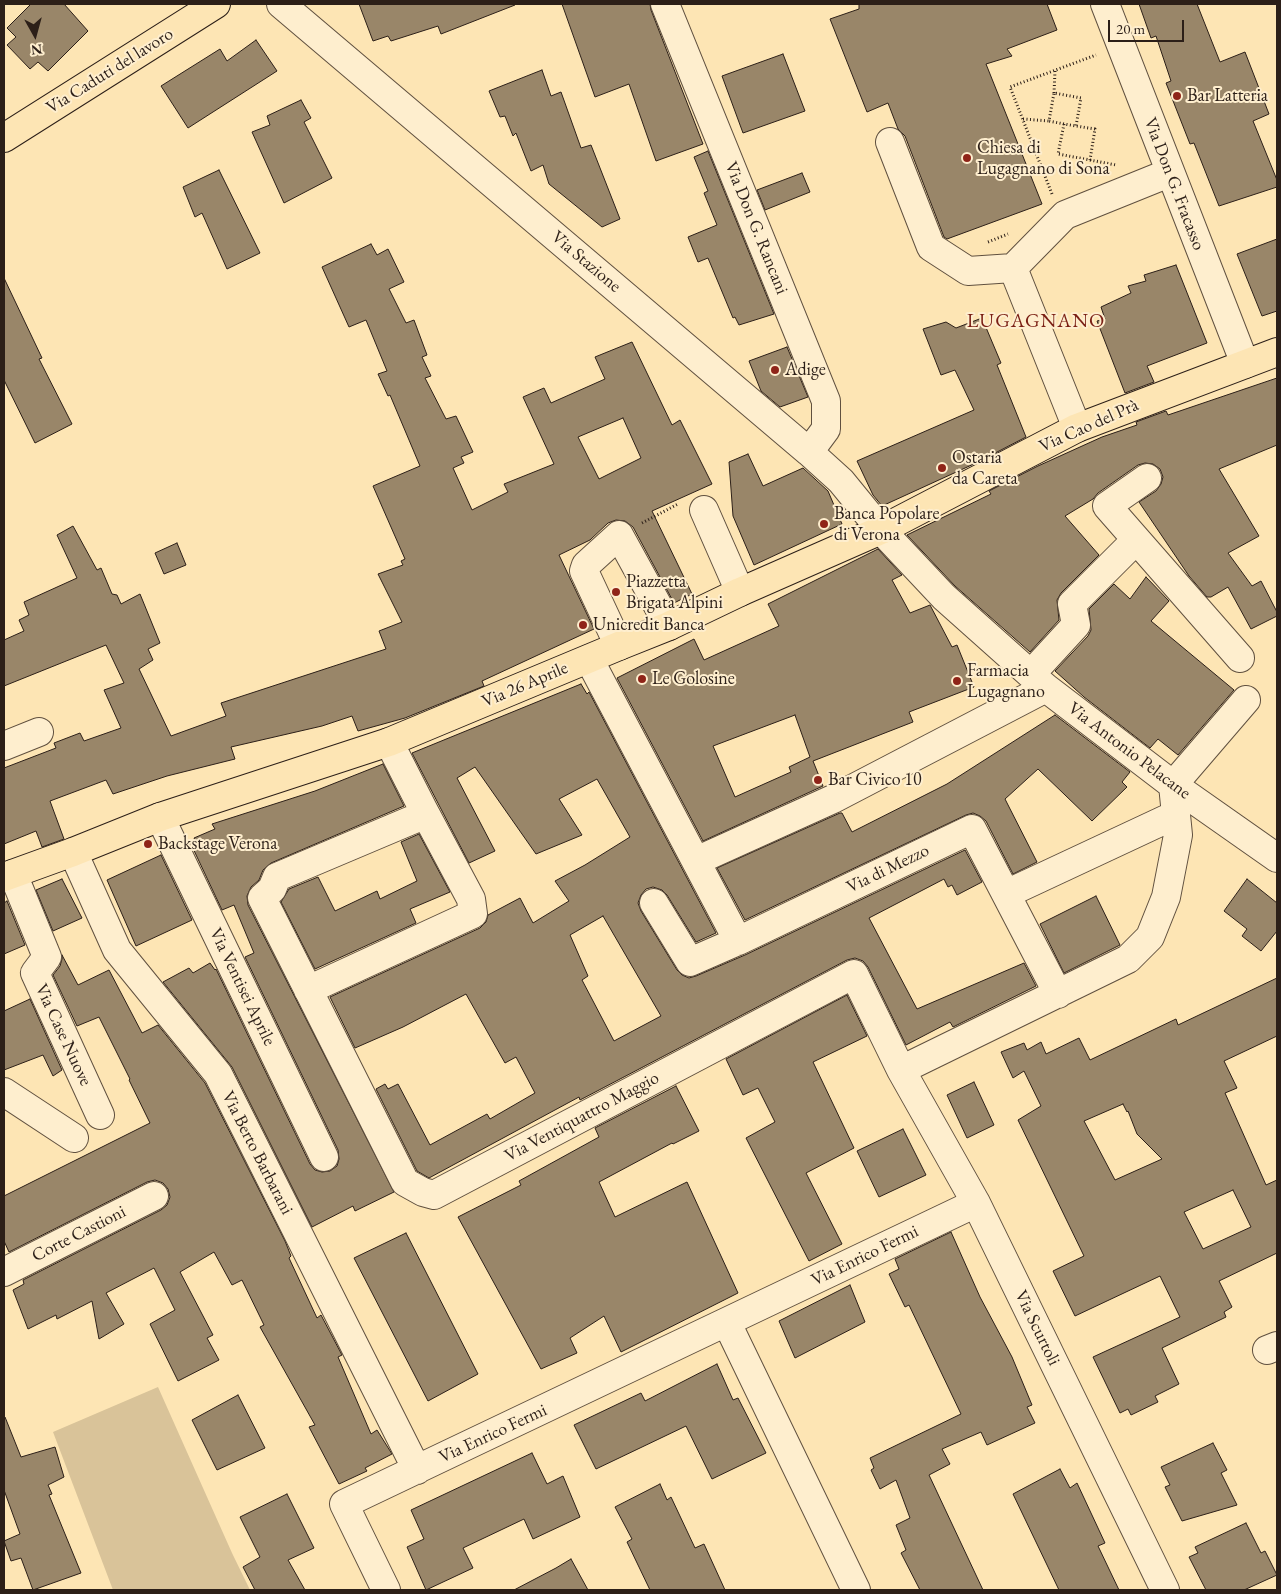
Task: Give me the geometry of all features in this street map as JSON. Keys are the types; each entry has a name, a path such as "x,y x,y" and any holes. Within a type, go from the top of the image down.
{"main road":[{"name":"Via Caduti del lavoro","path":"4,138 216,4"},
{"name":"Via Cao del Prà","path":"881,530 1077,428 1277,352"},
{"name":"Via 26 Aprile","path":"160,817 389,742 670,626 740,592 881,530"},
{"name":"Via Case Nuove","path":"8,876 74,852 160,817"}],"street":[{"name":"Via Stazione","path":"281,4 810,452 841,481 881,530"},
{"name":"Via Don G. Rancani","path":"664,4 826,401 826,428 810,452"},
{"name":"Via Don G. Fracasso","path":"1105,4 1245,364"},
{"path":"890,142 931,247 968,271 1013,268 1064,215 1170,173"},
{"path":"1013,268 1077,428"},
{"path":"1147,478 1107,506 1240,658"},
{"path":"704,510 740,592"},
{"name":"Via Antonio Pelacane","path":"881,530 944,597 1038,681 1173,785 1277,858"},
{"path":"619,646 584,571 586,565 619,535 670,626"},
{"path":"696,862 833,800 1038,681 1076,624 1072,604 1136,540"},
{"path":"589,659 738,941"},
{"path":"901,1070 1128,959 1150,937 1166,897 1178,835 1173,785 1246,700"},
{"path":"4,746 39,732"},
{"path":"308,990 473,914 471,899 389,742"},
{"name":"Via Ventiquattro Maggio","path":"423,809 419,817 277,877 272,889 262,898 404,1182 423,1192 434,1195 854,974 901,1070"},
{"path":"1006,894 1176,816"},
{"name":"Via Ventisei Aprile","path":"160,817 324,1157"},
{"name":"Via di Mezzo","path":"654,903 690,962 972,829 1058,994"},
{"name":"Via Berto Barbarani","path":"74,852 117,950 218,1074 417,1470"},
{"name":"Via Case Nuove","path":"8,876 47,957 35,973 100,1115"},
{"name":"Via Scurtoli","path":"901,1070 976,1203 1165,1590"},
{"path":"4,1092 74,1138"},
{"name":"Corte Castioni","path":"4,1272 154,1196"},
{"name":"Via Enrico Fermi","path":"386,1590 344,1504 976,1203"},
{"path":"727,1323 856,1590"}],"path":[{"path":"1055,203 1010,87 1121,46"},
{"path":"1049,121 1054,93 1055,71"},
{"path":"1054,93 1081,98 1076,126"},
{"path":"1022,118 1049,121 1096,129 1090,160 1058,154 1064,124"},
{"path":"619,535 684,501 695,500 704,510"}],"shaded area":[{"path":"158,1387 250,1590 113,1590 53,1432"}],"building":[{"path":"31,4 64,4 88,31 48,71 38,62 30,69 7,45 16,37 7,28"},
{"path":"359,4 515,5 441,34 438,26 391,41 388,36 373,41"},
{"path":"562,4 650,4 703,144 656,161 629,84 595,97"},
{"name":"Chiesa di Lugagnano di Sona","path":"859,4 1047,4 1057,30 1007,49 1012,56 986,64 1042,204 947,239 944,237 905,136 898,129 888,103 867,112 830,19 859,9"},
{"path":"1139,4 1197,4 1220,62 1245,52 1269,114 1253,121 1277,180 1277,187 1219,206 1194,143 1190,144 1166,83 1171,81 1156,36 1151,38"},
{"path":"256,40 277,71 188,128 161,86 220,49 227,61"},
{"path":"783,54 805,111 743,133 722,76"},
{"path":"542,70 551,96 561,92 581,148 591,145 620,219 602,227 549,184 543,165 531,171 516,133 513,136 505,116 500,117 489,91"},
{"path":"301,100 311,118 304,122 332,178 284,203 252,132 270,125 267,116"},
{"path":"708,151 774,314 739,325 735,317 733,318 708,258 698,262 688,237 717,225 704,193 708,191 694,157"},
{"path":"219,170 260,253 227,269 202,213 195,217 183,187"},
{"path":"802,173 810,192 765,210 757,190"},
{"path":"1277,239 1277,311 1262,316 1237,254"},
{"path":"371,244 377,255 388,249 404,282 389,289 406,323 414,320 427,355 422,357 431,376 425,378 446,419 456,416 473,452 461,457 464,463 453,468 472,510 508,492 504,484 554,464 523,397 544,388 551,403 605,379 595,357 632,342 672,425 680,420 712,484 652,511 692,594 674,603 633,527 625,521 616,520 608,523 590,540 559,555 594,629 482,681 484,686 405,718 358,731 352,716 322,726 231,747 235,759 167,776 113,794 106,780 50,801 64,839 42,847 36,831 4,844 4,768 56,748 54,743 80,733 84,741 121,728 104,690 124,683 106,645 4,686 4,640 24,631 19,620 29,615 24,602 77,578 57,535 73,526 97,570 101,568 112,594 117,595 121,604 140,594 160,643 148,649 153,660 139,669 171,736 226,716 221,703 386,649 379,631 402,622 378,574 403,565 401,561 405,559 373,486 420,466 390,395 388,396 378,374 387,371 366,320 349,327 322,267","holes":["623,418 641,458 599,479 578,437"]},
{"path":"1176,265 1207,343 1147,366 1154,382 1125,393 1097,321 1105,319 1101,307 1131,293 1128,286 1146,281 1144,275"},
{"path":"4,278 42,358 39,359 72,424 35,443 4,380"},
{"path":"982,318 1001,363 997,365 1026,437 976,463 882,506 873,495 857,461 974,410 955,370 941,375 923,329 946,322 956,328"},
{"path":"787,347 808,397 780,407 761,391 749,361"},
{"path":"1277,378 1277,445 1219,469 1259,536 1228,553 1252,586 1261,581 1277,612 1277,616 1251,629 1228,587 1211,597 1207,597 1189,576 1139,502 1156,491 1161,484 1163,477 1160,469 1153,464 1145,463 1138,465 1098,493 1093,499 1065,516 1099,555 1061,593 1057,600 1059,620 1030,652 955,586 907,535 991,494 989,491 1038,466 1102,437 1137,425 1136,422 1166,411 1168,415"},
{"path":"748,454 763,486 803,468 828,491 842,524 754,565 733,516 729,462"},
{"path":"177,543 186,565 164,574 155,553"},
{"path":"878,549 902,575 892,580 910,613 930,605 952,647 957,645 974,687 909,712 913,722 813,761 823,786 703,841 617,678 694,639 704,660 779,626 768,604","holes":["795,715 810,757 789,767 791,772 735,797 713,746"]},
{"path":"1146,577 1169,601 1151,621 1234,690 1178,755 1158,739 1150,748 1084,697 1055,671 1088,636 1091,630 1089,609 1114,584 1130,599"},
{"path":"581,684 587,694 589,692 716,933 696,942 662,890 653,887 646,889 641,895 638,903 641,911 677,970 682,975 689,978 696,976 745,955 965,850 982,882 957,895 952,885 948,887 944,879 869,918 917,1009 1024,963 1036,986 953,1027 950,1022 906,1045 868,967 863,961 855,958 847,960 580,1100 579,1097 429,1178 417,1171 376,1089 385,1084 388,1089 398,1084 430,1145 487,1114 490,1119 535,1093 516,1057 505,1063 466,994 403,1027 355,1048 330,997 480,928 486,922 488,915 520,898 533,923 569,901 555,881 630,837 597,779 559,799 582,835 536,854 475,767 457,778 495,851 469,863 412,753","holes":["603,916 661,1016 614,1041 582,980 588,976 570,935"]},
{"path":"1055,715 1130,772 1122,782 1127,787 1092,821 1038,769 1005,799 1037,862 1013,874 986,821 973,813 745,920 717,868 840,813 842,813 852,832 947,784"},
{"path":"383,764 404,806 271,863 263,870 259,880 251,887 247,896 248,905 394,1192 355,1211 353,1206 312,1227 232,1067 163,982 189,968 193,973 210,963 216,969 310,1164 315,1170 322,1172 330,1171 337,1166 339,1159 338,1150 245,957 254,953 234,905 222,910 190,842 195,840 194,838 215,829 212,824 315,791"},
{"path":"419,834 450,892 410,909 416,923 315,969 281,902 289,889 318,877 335,911 377,891 380,899 417,881 401,842"},
{"path":"161,855 192,920 136,946 107,880"},
{"path":"62,879 82,918 53,931 36,890"},
{"path":"1247,879 1277,903 1277,931 1261,951 1242,936 1247,929 1224,911"},
{"path":"1096,896 1120,945 1064,973 1040,924"},
{"path":"7,901 25,945 4,954 4,903"},
{"path":"62,955 78,985 109,970 142,1033 158,1025 205,1083 285,1241 291,1256 289,1258 317,1318 321,1315 342,1355 338,1357 371,1434 377,1430 392,1454 365,1468 367,1471 339,1484 309,1427 315,1425 260,1327 264,1325 242,1280 232,1285 214,1252 180,1272 213,1335 207,1338 219,1360 178,1381 150,1324 175,1310 154,1268 106,1293 124,1324 99,1339 92,1301 57,1319 56,1315 28,1329 13,1290 24,1284 23,1280 161,1210 167,1205 170,1197 168,1189 163,1183 155,1180 147,1182 9,1252 4,1241 4,1196 150,1123 99,1017 77,1026 53,975 60,966"},
{"path":"1277,978 1277,1036 1224,1061 1237,1088 1225,1093 1266,1185 1277,1180 1277,1253 1219,1281 1232,1307 1224,1312 1226,1317 1162,1348 1179,1384 1155,1396 1158,1402 1131,1415 1128,1409 1120,1413 1093,1357 1180,1317 1160,1276 1075,1316 1053,1271 1084,1256 1018,1120 1041,1106 1024,1071 1013,1078 1001,1052 1024,1043 1027,1050 1041,1042 1046,1054 1079,1038 1090,1060 1176,1019 1178,1025","holes":["1123,1104 1128,1111 1137,1134 1162,1159 1115,1180 1084,1121","1233,1190 1251,1227 1203,1249 1184,1212"]},
{"path":"847,995 867,1036 813,1062 854,1148 806,1173 842,1244 809,1261 746,1138 775,1122 758,1088 743,1095 726,1059"},
{"path":"30,999 62,1070 53,1076 43,1055 4,1070 4,1011"},
{"path":"974,1082 994,1125 967,1138 947,1095"},
{"path":"676,1086 699,1131 672,1143 599,1182 615,1217 687,1182 738,1293 621,1352 604,1316 570,1338 577,1353 541,1369 458,1217 521,1185 519,1181 599,1137 595,1128"},
{"path":"903,1129 926,1175 879,1197 857,1151"},
{"path":"951,1232 980,1297 1012,1357 1032,1405 1027,1407 1035,1423 987,1445 981,1432 942,1449 950,1464 929,1475 983,1590 920,1590 901,1553 906,1550 896,1525 910,1518 896,1480 880,1489 871,1470 874,1468 870,1458 961,1414 909,1305 905,1307 889,1274 899,1269 895,1259"},
{"path":"406,1233 478,1374 428,1401 354,1258"},
{"path":"850,1285 865,1322 795,1358 779,1321"},
{"path":"717,1364 733,1400 738,1398 766,1453 712,1479 686,1426 596,1469 574,1425 641,1393 645,1401"},
{"path":"238,1395 265,1448 217,1470 192,1420"},
{"path":"4,1417 21,1457 55,1447 64,1477 48,1485 52,1494 49,1495 81,1573 33,1590 21,1558 11,1561 4,1541 20,1534 4,1490"},
{"path":"1213,1443 1227,1470 1221,1473 1237,1505 1182,1521 1165,1487 1170,1485 1161,1467"},
{"path":"532,1453 547,1484 563,1476 580,1517 533,1539 524,1519 463,1548 473,1568 426,1590 407,1547 424,1539 411,1510"},
{"path":"1060,1469 1070,1488 1077,1483 1105,1543 1098,1546 1119,1590 1059,1590 1013,1494"},
{"path":"660,1484 667,1500 671,1497 695,1548 704,1544 725,1590 650,1590 627,1542 632,1539 615,1507"},
{"path":"287,1494 314,1548 288,1560 305,1590 255,1590 243,1567 260,1557 240,1517"},
{"path":"1246,1523 1261,1553 1265,1551 1277,1575 1244,1590 1206,1590 1189,1557 1198,1553 1195,1547"},
{"path":"571,1559 588,1590 514,1590 556,1568"}],"place":[{"name":"Bar Latteria","path":"1177,96"},
{"name":"Chiesa di Lugagnano di Sona","path":"967,158"},
{"name":"Adige","path":"775,370"},
{"name":"Ostaria da Careta","path":"942,468"},
{"name":"Banca Popolare di Verona","path":"824,524"},
{"name":"Piazzetta Brigata Alpini","path":"616,592"},
{"name":"Unicredit Banca","path":"583,625"},
{"name":"Le Golosine","path":"642,679"},
{"name":"Farmacia Lugagnano","path":"957,681"},
{"name":"Bar Civico 10","path":"818,780"},
{"name":"Backstage Verona","path":"148,844"}],"district":[{"name":"LUGAGNANO","path":"1036,322"}]}
